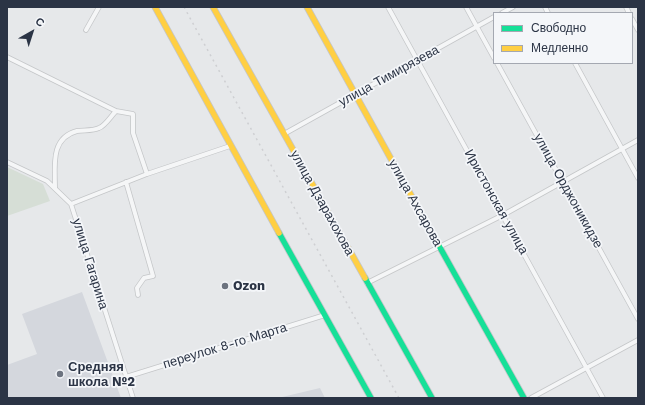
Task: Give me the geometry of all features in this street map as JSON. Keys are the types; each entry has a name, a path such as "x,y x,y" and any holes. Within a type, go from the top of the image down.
{"street":[{"path":"86,30 99,7"},
{"path":"154,7 371,398"},
{"name":"улица Дзарахохова","path":"213,7 432,398"},
{"name":"улица Ахсарова","path":"307,7 354,95 524,398"},
{"name":"Иристонская улица","path":"388,7 603,398"},
{"path":"466,7 493,56"},
{"path":"504,12 513,7"},
{"name":"улица Тимирязева","path":"284,134 493,19"},
{"path":"633,21 638,30"},
{"path":"7,57 116,111 133,114 133,133 146,174"},
{"name":"улица Орджоникидзе","path":"498,64 638,319"},
{"path":"576,64 638,178"},
{"path":"55,188 55,160 60,142 65,135 77,131 99,128 116,111"},
{"path":"367,283 503,215 638,140"},
{"path":"71,204 146,174 230,146"},
{"name":"улица Гагарина","path":"7,162 47,181 71,204 133,398"},
{"path":"126,182 153,276 144,278 137,288 138,295"},
{"name":"переулок 8-го Марта","path":"126,378 325,315"},
{"path":"531,398 638,340"}],"shaded area":[{"path":"7,167 43,184 50,201 7,216"},
{"name":"Средняя школа №2","path":"82,292 121,398 7,398 7,365 37,354 22,314"},
{"path":"320,388 325,398 278,398"}],"railway":[{"path":"184,7 399,398"}],"traffic: fast":[{"path":"279,233 371,398"},
{"path":"438,244 524,398"},
{"path":"365,278 432,398"}],"traffic: slow":[{"path":"155,7 279,233"},
{"path":"213,7 365,278"},
{"path":"307,7 438,244"}],"place":[{"name":"Ozon","path":"225,286"},
{"name":"Средняя школа №2","path":"60,374"}]}
